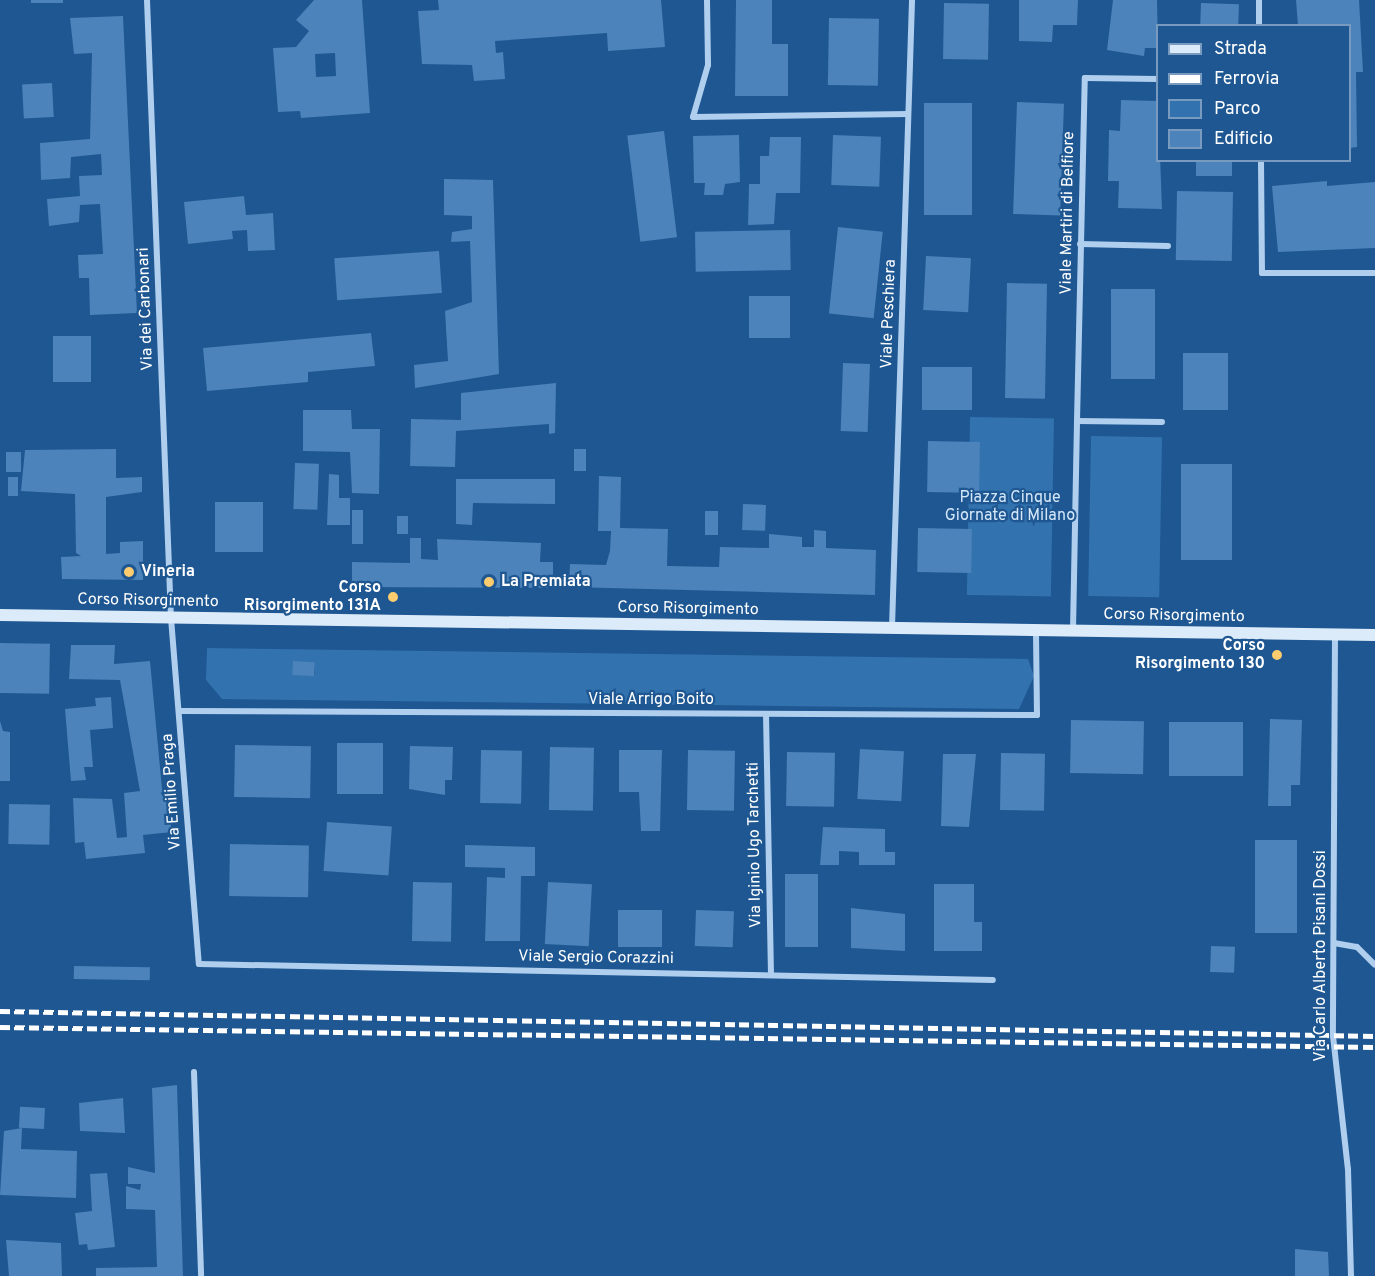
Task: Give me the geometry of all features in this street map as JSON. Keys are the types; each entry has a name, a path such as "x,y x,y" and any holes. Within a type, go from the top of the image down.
{"main road":[{"name":"Corso Risorgimento","path":"0,615 1375,635"}],"street":[{"name":"Via dei Carbonari","path":"147,0 171,618"},
{"path":"707,0 708,65 693,117 908,114"},
{"name":"Viale Peschiera","path":"892,628 912,0"},
{"path":"1259,0 1259,24"},
{"name":"Viale Martiri di Belfiore","path":"1077,422 1084,78 1156,78"},
{"path":"1261,162 1262,273 1375,273"},
{"path":"1080,244 1168,246"},
{"path":"1073,631 1077,422 1162,422"},
{"name":"Via Emilio Praga","path":"171,618 199,964"},
{"name":"Viale Arrigo Boito","path":"180,711 1037,715 1036,630"},
{"name":"Via Carlo Alberto Pisani Dossi","path":"1335,634 1335,1084 1348,1169 1351,1276"},
{"name":"Via Iginio Ugo Tarchetti","path":"766,714 771,975"},
{"path":"1334,943 1357,946 1375,965"},
{"name":"Viale Sergio Corazzini","path":"199,964 993,980"},
{"path":"194,1072 201,1276"}],"green space":[{"name":"Piazza Cinque Giornate di Milano","path":"970,417 1054,418 1051,596 967,595"},
{"path":"1091,436 1162,437 1159,597 1088,596"},
{"path":"207,648 1028,659 1034,676 1019,709 222,699 206,680","holes":["315,662 315,675 293,675"]}],"building":[{"path":"31,0 63,0 63,3 31,3"},
{"path":"314,0 362,0 370,113 301,118 300,111 278,112 273,48 296,47 309,31 296,20","holes":["335,53 336,76 316,77 315,54"]},
{"path":"438,0 661,0 665,47 608,51 607,33 495,41 496,53 503,52 505,79 474,81 472,65 422,64 418,11 439,10"},
{"path":"736,0 772,0 772,44 788,44 788,96 735,96"},
{"path":"1019,0 1078,0 1077,25 1053,25 1052,42 1019,41"},
{"path":"1113,0 1157,0 1156,48 1145,48 1144,56 1107,50"},
{"path":"1296,0 1359,0 1363,72 1356,72 1357,147 1351,148 1351,24 1298,24"},
{"path":"944,3 989,4 988,60 943,59"},
{"path":"1201,3 1239,4 1238,24 1200,24"},
{"path":"123,16 137,313 90,315 89,278 79,278 78,255 103,254 100,204 80,205 79,222 49,226 47,199 80,196 79,176 102,175 101,154 71,157 70,178 41,180 40,143 90,139 92,53 74,54 70,18"},
{"path":"829,18 879,19 878,86 828,85"},
{"path":"52,83 54,117 24,119 22,85"},
{"path":"1121,100 1156,101 1156,162 1160,162 1162,209 1118,208 1119,181 1108,181 1109,130 1120,131"},
{"path":"1017,102 1064,104 1060,216 1013,214"},
{"path":"924,103 972,103 972,215 924,215"},
{"path":"664,131 677,237 640,242 627,136"},
{"path":"739,135 740,182 725,184 723,195 704,195 705,183 694,183 693,136"},
{"path":"833,135 881,137 879,187 831,185"},
{"path":"770,137 801,137 800,193 776,193 774,224 748,225 749,184 760,184 760,156 769,156"},
{"path":"1196,162 1232,162 1232,176 1196,176"},
{"path":"444,179 493,180 499,374 415,388 414,365 448,361 445,311 472,302 470,241 451,242 452,232 472,229 472,216 444,215"},
{"path":"1327,181 1327,186 1375,182 1375,248 1278,252 1272,186"},
{"path":"1177,191 1233,192 1232,261 1176,260"},
{"path":"244,196 246,215 273,213 275,250 248,251 247,230 232,231 233,239 188,244 184,202"},
{"path":"838,227 883,232 874,318 829,314"},
{"path":"790,230 791,270 696,272 695,232"},
{"path":"439,251 442,293 337,300 334,258"},
{"path":"926,256 971,258 968,312 923,310"},
{"path":"1007,283 1047,284 1045,399 1005,398"},
{"path":"1111,289 1155,289 1155,379 1111,379"},
{"path":"749,296 790,296 790,338 749,338"},
{"path":"371,333 375,366 308,372 308,382 207,391 203,348"},
{"path":"53,336 91,336 91,382 53,382"},
{"path":"1183,353 1228,353 1228,410 1183,410"},
{"path":"843,363 870,364 868,432 841,431"},
{"path":"922,367 972,367 972,410 922,410"},
{"path":"556,383 555,433 549,434 549,424 456,431 455,467 410,466 411,419 461,420 461,393"},
{"path":"303,410 351,410 352,429 380,429 379,494 352,493 350,452 303,451"},
{"path":"928,441 980,442 979,493 927,492"},
{"path":"116,449 116,478 142,477 142,492 106,497 106,554 120,553 120,542 143,541 143,580 62,579 61,557 81,556 76,553 75,494 21,491 25,450"},
{"path":"574,449 586,449 586,471 574,471"},
{"path":"6,452 21,452 21,472 6,472"},
{"path":"295,463 319,464 317,510 293,509"},
{"path":"1181,464 1232,464 1232,560 1181,560"},
{"path":"329,474 339,475 339,498 350,498 350,525 327,525"},
{"path":"599,476 621,477 620,528 668,529 667,566 719,567 720,547 769,548 769,534 802,537 802,547 814,547 814,530 826,531 826,548 876,550 875,595 569,587 570,564 606,565 610,551 611,531 598,531"},
{"path":"8,477 18,477 18,496 8,496"},
{"path":"456,479 555,479 555,504 473,503 472,525 456,524"},
{"path":"215,502 263,502 263,552 215,552"},
{"path":"743,504 766,505 765,531 742,530"},
{"path":"352,510 363,510 363,544 352,544"},
{"path":"705,511 718,511 718,535 705,535"},
{"path":"397,516 408,516 408,534 397,534"},
{"path":"918,528 972,529 971,573 917,572"},
{"path":"410,538 421,538 421,559 438,560 437,539 541,543 540,562 553,562 553,588 352,587 352,562 410,563"},
{"path":"0,643 50,644 49,694 0,693"},
{"path":"71,645 115,645 114,664 150,661 162,789 166,789 172,832 143,835 145,853 86,859 84,842 75,843 73,798 112,799 117,838 127,837 124,793 140,791 120,680 69,679"},
{"path":"293,661 315,662 314,676 292,675"},
{"path":"111,697 113,728 90,730 93,767 84,767 86,780 71,781 65,709 96,706 95,698"},
{"path":"1270,719 1302,720 1300,785 1291,785 1291,806 1268,806"},
{"path":"1071,720 1144,721 1143,774 1070,773"},
{"path":"0,721 3,731 10,732 10,781 0,781"},
{"path":"1169,722 1243,722 1243,776 1169,776"},
{"path":"337,743 383,743 383,794 337,794"},
{"path":"235,745 311,746 310,798 234,797"},
{"path":"410,746 453,747 452,780 445,780 445,795 409,789"},
{"path":"550,747 594,748 593,811 549,810"},
{"path":"860,749 904,751 901,801 857,799"},
{"path":"481,750 522,751 521,804 480,803"},
{"path":"619,750 662,750 660,831 641,831 639,792 619,792"},
{"path":"688,750 735,751 734,811 687,810"},
{"path":"787,752 835,753 834,807 786,806"},
{"path":"1001,753 1045,754 1044,811 1000,810"},
{"path":"943,754 976,754 969,827 941,826"},
{"path":"9,804 50,805 49,845 8,844"},
{"path":"327,822 392,827 388,875 324,871"},
{"path":"823,827 885,829 885,852 895,852 895,865 859,865 859,852 839,851 839,865 820,865"},
{"path":"1255,840 1297,840 1297,933 1255,933"},
{"path":"230,844 309,845 308,897 229,896"},
{"path":"465,845 535,847 535,876 521,876 520,941 485,941 487,877 505,878 505,868 465,867"},
{"path":"785,874 818,874 818,947 785,947"},
{"path":"413,882 452,883 451,942 412,941"},
{"path":"548,882 592,884 589,946 545,944"},
{"path":"934,884 974,884 974,922 982,922 982,951 934,951"},
{"path":"851,908 905,914 905,951 851,948"},
{"path":"618,910 662,910 662,947 618,947"},
{"path":"696,910 734,911 733,947 695,946"},
{"path":"1211,946 1235,947 1234,973 1210,972"},
{"path":"74,966 150,967 150,980 74,979"},
{"path":"177,1085 183,1276 96,1276 96,1268 157,1267 155,1210 126,1209 126,1186 140,1190 141,1184 128,1184 128,1167 155,1173 152,1088"},
{"path":"123,1098 125,1133 80,1131 79,1103"},
{"path":"20,1107 45,1108 44,1129 19,1128"},
{"path":"22,1128 21,1149 77,1151 76,1198 0,1195 4,1131"},
{"path":"107,1173 115,1247 88,1250 87,1244 79,1245 75,1213 92,1211 90,1174"},
{"path":"6,1240 61,1243 62,1276 9,1276"},
{"path":"1295,1249 1328,1252 1329,1276 1295,1276"}],"railway":[{"path":"0,1011 1375,1036"},
{"path":"0,1027 1375,1047"}],"place":[{"name":"Vineria","path":"129,572"},
{"name":"La Premiata","path":"489,582"},
{"name":"Corso Risorgimento 131A","path":"393,597"},
{"name":"Corso Risorgimento 130","path":"1277,655"}]}
